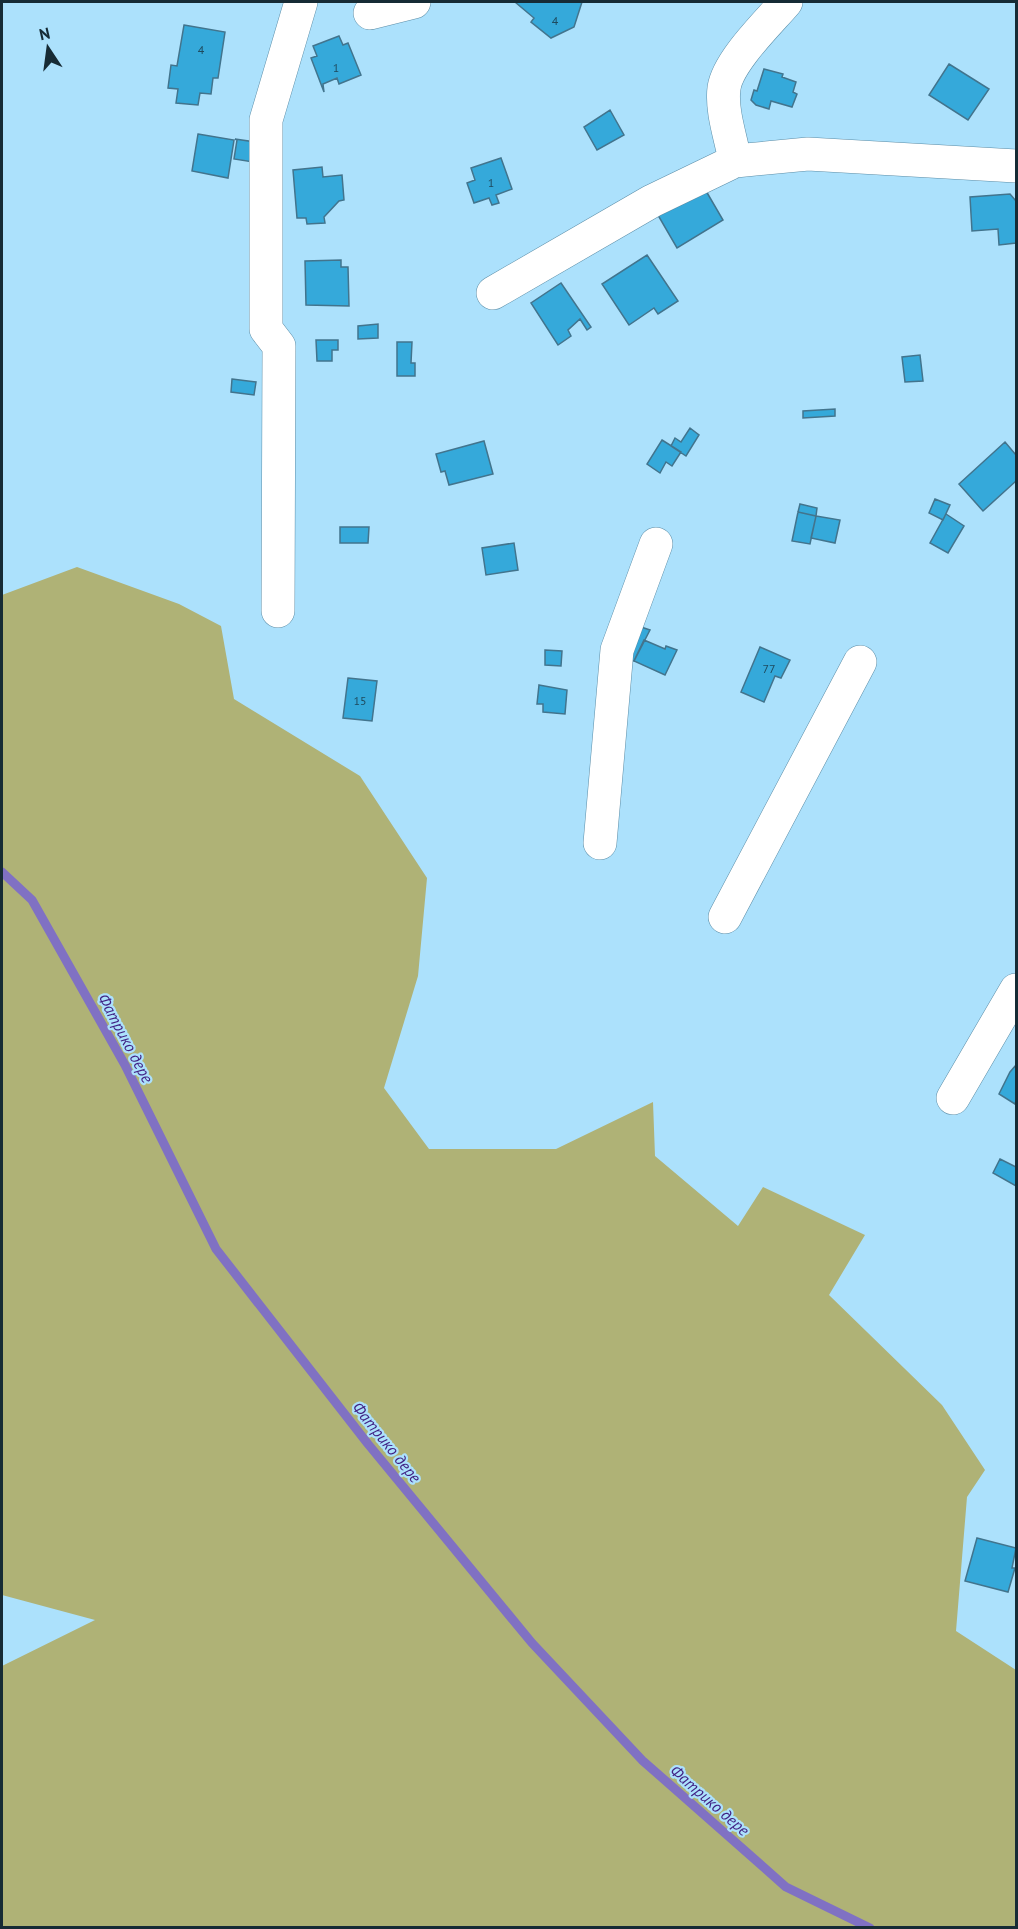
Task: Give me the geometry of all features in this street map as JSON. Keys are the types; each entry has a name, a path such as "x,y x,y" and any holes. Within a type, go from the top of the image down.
{"street":[{"path":"278,611 279,346 266,329 266,120 301,2"},
{"path":"370,13 414,2"},
{"path":"735,161 724,100 724,86 733,66 786,2"},
{"path":"493,293 652,201 735,161 808,154 1017,166"},
{"path":"600,843 617,650 656,544"},
{"path":"725,917 860,662"},
{"path":"953,1098 1017,990"}],"green space":[{"path":"77,567 179,604 221,626 234,699 360,776 427,878 418,976 384,1088 429,1149 556,1149 653,1102 655,1156 738,1226 763,1187 865,1235 829,1295 942,1405 985,1470 967,1497 956,1631 1016,1670 1016,1927 2,1927 2,1666 95,1620 2,1595 2,595"}],"building":[{"path":"515,2 582,2 574,27 551,38 531,22 534,18"},
{"path":"184,25 225,32 218,78 213,78 211,94 200,93 198,105 176,103 178,89 168,88 171,65 177,66"},
{"path":"339,36 343,45 348,43 361,75 339,84 337,78 323,84 324,92 311,58 317,56 313,46"},
{"path":"949,64 989,89 968,120 929,95"},
{"path":"764,69 783,74 782,77 796,82 793,92 797,94 792,107 771,101 769,109 756,105 751,100 754,90 757,91"},
{"path":"610,110 624,135 597,150 584,127"},
{"path":"198,134 234,140 228,178 192,171"},
{"path":"235,139 255,142 253,162 234,159 237,140"},
{"path":"501,158 512,189 496,195 499,203 492,205 489,198 474,203 467,183 475,180 471,168"},
{"path":"322,167 323,177 342,175 344,200 339,201 324,217 325,223 307,224 306,218 297,218 293,170"},
{"path":"702,184 723,220 677,248 655,210"},
{"path":"1010,194 1016,201 1016,243 999,245 998,229 972,231 970,197"},
{"path":"647,255 678,301 658,314 654,308 629,325 602,284"},
{"path":"341,260 341,267 348,267 349,306 306,305 305,261"},
{"path":"561,283 591,327 587,330 580,319 568,330 571,336 558,345 531,303"},
{"path":"378,324 378,338 358,339 358,326"},
{"path":"316,340 338,340 338,350 332,350 332,361 317,361"},
{"path":"397,342 412,342 411,363 415,363 415,376 397,376"},
{"path":"920,355 923,381 905,382 902,357"},
{"path":"232,379 256,382 254,395 231,392"},
{"path":"835,409 835,416 803,418 803,411"},
{"path":"690,428 699,435 686,456 671,446 675,438 681,442"},
{"path":"662,440 681,452 672,466 666,462 660,473 647,464"},
{"path":"484,441 493,474 449,485 445,471 441,472 436,454"},
{"path":"1005,442 1016,455 1016,481 983,511 959,484"},
{"path":"935,499 950,505 943,520 929,513"},
{"path":"800,504 817,508 816,516 798,512"},
{"path":"798,512 816,516 810,544 792,541"},
{"path":"946,514 964,526 948,553 930,543"},
{"path":"816,516 840,520 835,543 811,538"},
{"path":"340,527 369,527 368,543 340,543"},
{"path":"514,543 518,570 486,575 482,548"},
{"path":"638,626 650,630 634,661 627,659"},
{"path":"644,640 665,649 666,646 677,650 665,675 634,661"},
{"path":"760,647 790,660 781,678 775,676 764,702 741,692"},
{"path":"545,650 562,651 561,666 545,665"},
{"path":"348,678 377,681 372,721 343,718"},
{"path":"539,685 567,690 565,714 543,712 543,704 537,704"},
{"path":"1016,1065 1016,1101 1015,1104 999,1094"},
{"path":"1000,1159 1016,1167 1016,1186 993,1173"},
{"path":"977,1538 1016,1548 1012,1568 1015,1568 1008,1592 965,1581"}],"waterway":[{"name":"Фатрико дере","path":"2,872 32,900 125,1065 216,1249 368,1444 532,1643 642,1760 786,1887 870,1928"}]}
